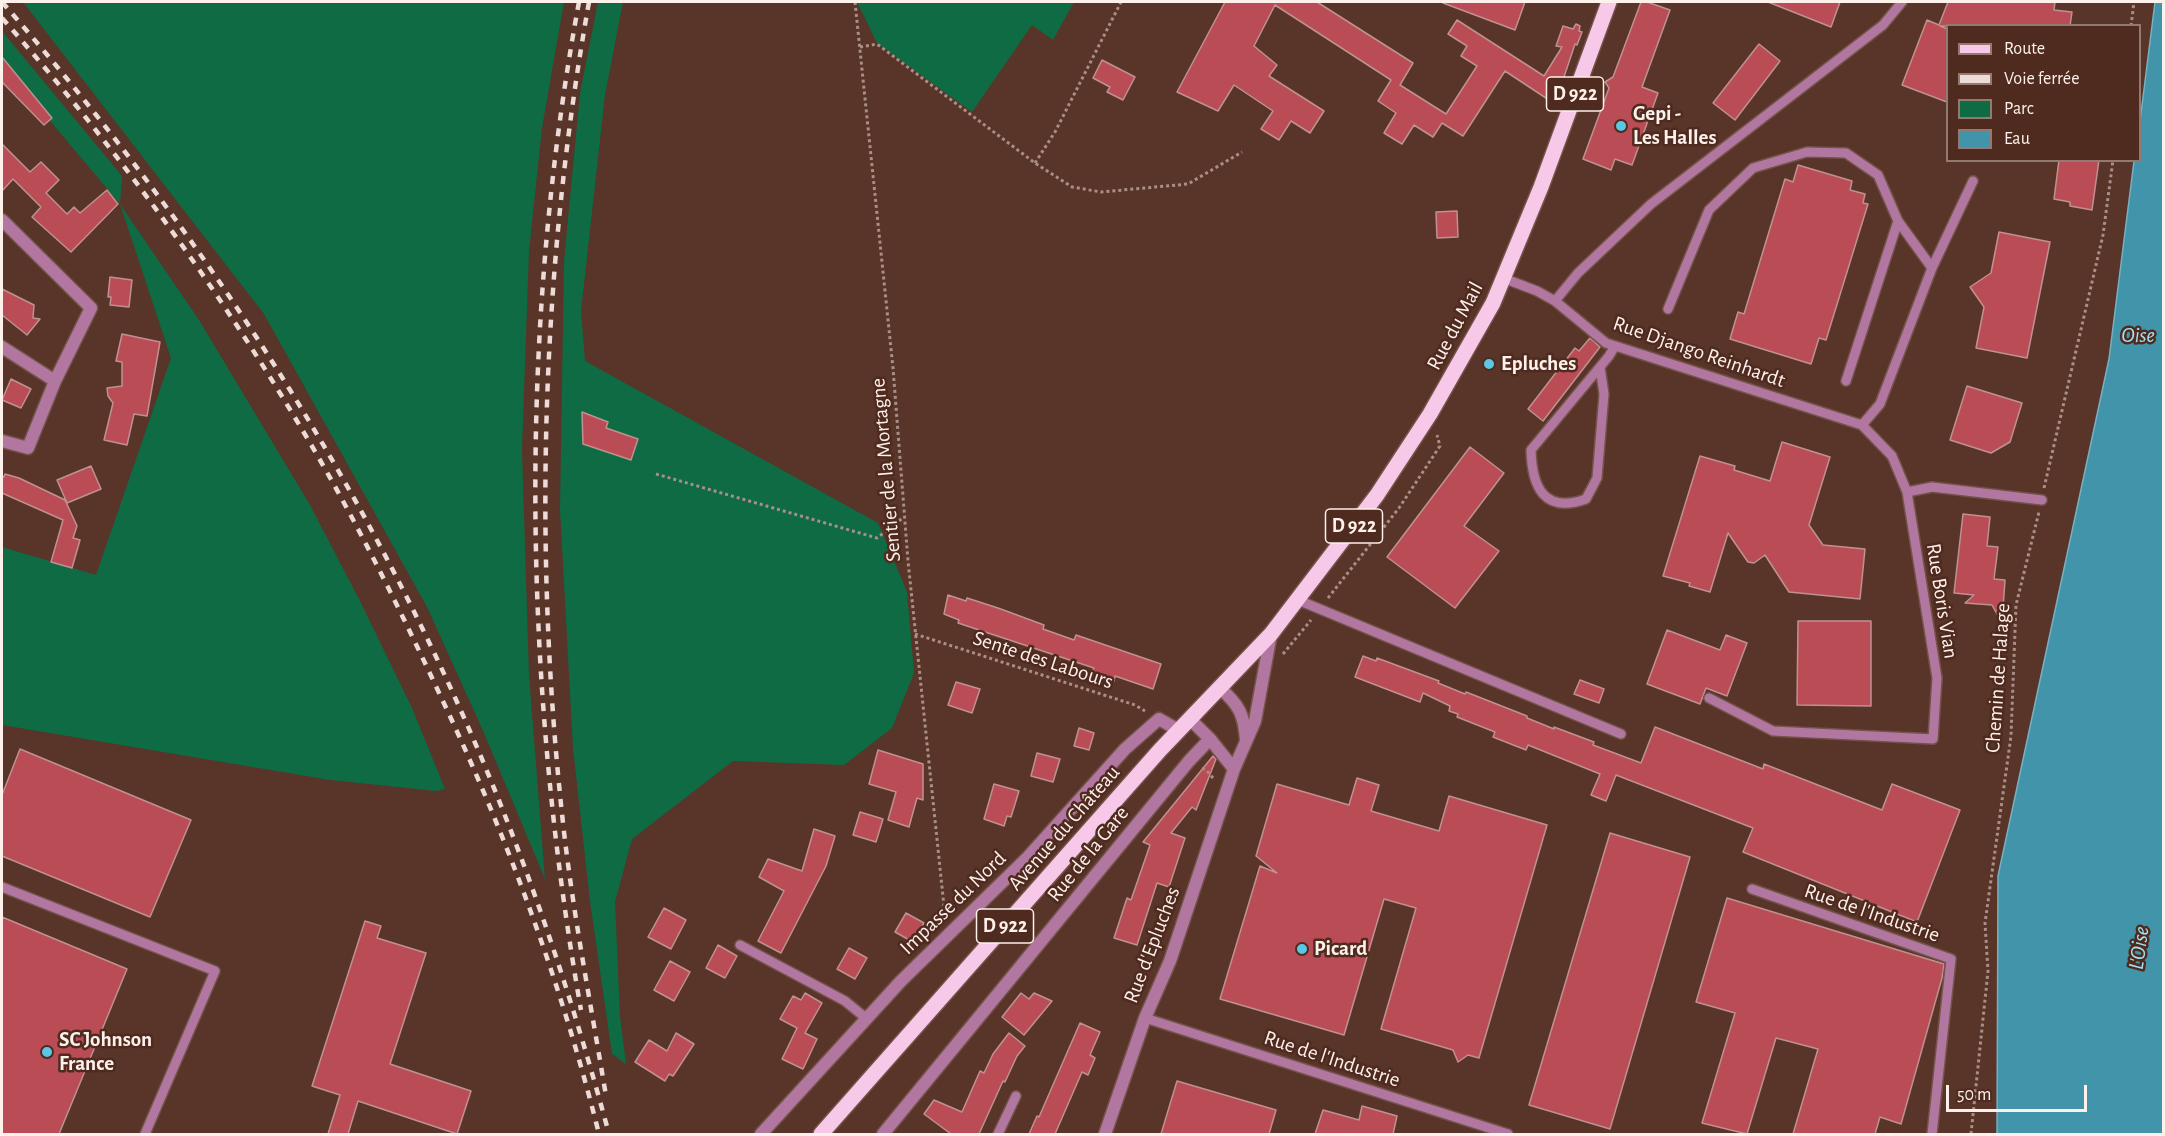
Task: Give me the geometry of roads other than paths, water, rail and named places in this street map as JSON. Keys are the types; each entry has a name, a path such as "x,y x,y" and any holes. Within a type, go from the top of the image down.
{"main road":[{"name":"Rue du Mail","path":"1271,634 1377,495 1430,414 1488,312 1541,187 1609,2"},
{"name":"Avenue du Château","path":"821,1134 1153,759 1271,634"}],"street":[{"path":"2,220 91,308 56,381 28,448 2,441"},
{"path":"2,347 56,381"},
{"name":"Rue d'Epluches","path":"1106,1134 1145,1018 1170,961 1234,769 1255,721 1271,634"},
{"path":"1220,688 1235,702 1245,721 1246,741"},
{"name":"Impasse du Nord","path":"761,1134 902,981 1028,857 1125,749 1159,719 1185,726"},
{"path":"1185,726 1210,739 1234,769"},
{"name":"Rue de la Gare","path":"883,1134 1189,761 1210,739"}],"lane":[{"path":"1555,300 1578,273 1651,204 1883,25 1902,2"},
{"path":"1668,309 1709,210 1753,168 1807,152 1846,153 1878,175 1898,221 1932,268"},
{"path":"1862,425 1880,404 1932,268 1973,181"},
{"path":"1846,381 1898,221"},
{"name":"Rue Django Reinhardt","path":"1503,278 1555,300 1606,343 1862,425"},
{"path":"1600,367 1604,394 1597,478 1586,498 1572,504 1551,501 1538,489 1532,469 1531,450 1615,346"},
{"name":"Rue Boris Vian","path":"1708,698 1773,731 1933,739 1936,678 1906,492 1892,456 1862,425"},
{"path":"1906,492 1932,487 2042,500"},
{"path":"1298,600 1621,734"},
{"path":"2,887 215,971 145,1134"},
{"name":"Rue de l'Industrie","path":"1752,889 1950,960 1932,1134"},
{"path":"740,945 845,1001 867,1018"},
{"name":"Rue de l'Industrie","path":"1145,1018 1508,1134"},
{"path":"998,1134 1016,1096"}],"water":[{"path":"2155,2 2164,2 2163,1134 1997,1134 1998,876 2109,359 2134,162 2141,162 2141,113"}],"railway":[{"path":"2,2 74,87 208,265 270,358 328,453 383,551 433,650 479,752 517,846 566,989 609,1134"},
{"path":"579,2 559,126 545,252 538,379 535,506 539,633 548,760 562,886 581,1010"},
{"path":"589,2 560,205 547,411 545,515 554,721 563,823 577,925 606,1096"},
{"path":"2,18 90,122 172,231 249,344 320,460 354,522 433,680 471,763 514,867 569,1026 599,1134"}],"place":[{"name":"Gepi - Les Halles","path":"1621,126"},
{"name":"Epluches","path":"1489,364"},
{"name":"Picard","path":"1302,949"},
{"name":"SC Johnson France","path":"47,1052"}],"water label":[{"name":"Oise","path":"2138,335"},
{"name":"L'Oise","path":"2139,948"}]}
